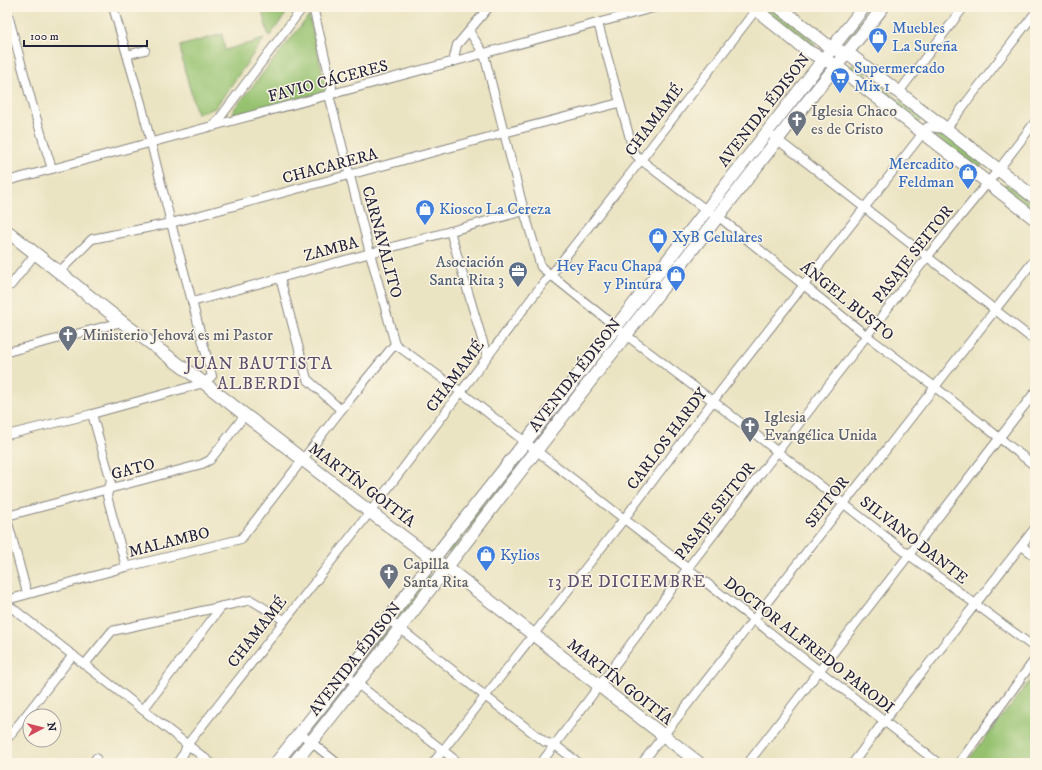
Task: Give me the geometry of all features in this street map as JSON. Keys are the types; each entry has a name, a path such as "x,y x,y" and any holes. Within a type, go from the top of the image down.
{"main road":[{"path":"780,7 832,49 848,53 1035,198"},
{"name":"AVENIDA ÉDISON","path":"276,763 346,675 433,559 616,327 864,7"},
{"name":"AVENIDA ÉDISON","path":"294,763 357,684 536,450 719,217 777,140 835,66 848,53 883,7"},
{"path":"756,8 806,50 835,66 1035,219"},
{"name":"MARTÍN GOITÍA","path":"7,231 122,322 204,383 370,512 446,567 699,763"}],"street":[{"path":"7,435 92,414 204,383 212,376 141,103 113,7"},
{"path":"213,126 304,7"},
{"name":"CARNAVALITO","path":"314,7 332,87 329,95 395,344"},
{"path":"453,62 457,45 489,7"},
{"name":"FAVIO CÁCERES","path":"7,181 657,7"},
{"path":"899,92 964,7"},
{"path":"923,133 927,127 946,129 1035,13 1028,7"},
{"name":"CHAMAMÉ","path":"177,763 184,753 187,745 370,512 544,282 642,160 756,8"},
{"path":"7,11 33,107 52,169"},
{"name":"ÁNGEL BUSTO","path":"598,23 634,153 706,210 719,217 867,336 935,387 1035,466"},
{"name":"SILVANO DANTE","path":"469,31 484,54 524,211 541,267 910,556 1035,648"},
{"path":"127,55 146,50"},
{"name":"CHACARERA","path":"59,272 92,239 171,223 619,103"},
{"path":"988,183 1035,122"},
{"path":"767,132 996,309 1035,341"},
{"name":"CARLOS HARDY","path":"433,763 624,519 713,401 923,133"},
{"name":"PASAJE SEITOR","path":"541,763 687,569 928,256 988,183"},
{"name":"ZAMBA","path":"192,302 524,211"},
{"path":"450,231 487,356"},
{"path":"7,286 11,285 36,254"},
{"name":"SEITOR","path":"642,763 1035,259"},
{"path":"280,278 307,379 341,410"},
{"path":"7,352 122,322"},
{"name":"DOCTOR ALFREDO PARODI","path":"395,344 461,392 938,763"},
{"name":"MALAMBO","path":"7,600 27,593 126,567 241,540 302,459 395,344"},
{"path":"748,763 818,670 910,556 1035,392"},
{"path":"92,414 111,481 107,496 126,567"},
{"name":"GATO","path":"7,517 202,464 210,460 245,415"},
{"path":"7,517 27,593"},
{"path":"853,763 884,721 1035,528"},
{"path":"1022,546 1035,556"},
{"path":"85,664 112,631 222,606 251,600 284,620"},
{"path":"7,604 210,763"},
{"path":"143,710 222,606"},
{"path":"388,619 545,742 556,745 579,763"},
{"path":"7,739 73,655"},
{"path":"959,763 1035,659"},
{"path":"346,675 459,763"},
{"path":"300,733 337,763"}],"green space":[{"path":"261,7 291,7 269,37"},
{"path":"764,7 771,7 816,43 811,49 762,10"},
{"path":"870,7 879,7 853,40 848,36"},
{"path":"309,16 327,92 234,116 234,109"},
{"path":"222,34 225,50 264,39 215,108 197,114 183,64 180,46"},
{"path":"852,64 922,118 917,124 848,70"},
{"path":"939,130 984,162 979,168 934,136"},
{"path":"1006,183 1035,206 1035,216 1001,190"},
{"path":"611,340 614,343 541,438 537,435"},
{"path":"521,456 524,459 450,553 446,550"},
{"path":"428,575 431,578 400,620 396,617"},
{"path":"387,628 391,630 360,671 356,668"},
{"path":"1035,674 1035,763 966,763"},
{"path":"341,687 345,691 313,732 309,729"}],"place":[{"name":"Muebles La Sureña","path":"878,54"},
{"name":"Supermercado Mix 1","path":"840,94"},
{"name":"Iglesia Chaco es de Cristo","path":"797,137"},
{"name":"Mercadito Feldman","path":"968,190"},
{"name":"Kiosco La Cereza","path":"425,226"},
{"name":"XyB Celulares","path":"658,254"},
{"name":"Asociación Santa Rita 3","path":"518,288"},
{"name":"Hey Facu Chapa y Pintura","path":"676,292"},
{"name":"Ministerio Jehová es mi Pastor","path":"68,352"},
{"name":"Iglesia Evangélica Unida","path":"750,443"},
{"name":"Kylios","path":"486,572"},
{"name":"Capilla Santa Rita","path":"389,590"}],"district":[{"name":"JUAN BAUTISTA ALBERDI","path":"259,374"},
{"name":"13 DE DICIEMBRE","path":"627,582"}]}
